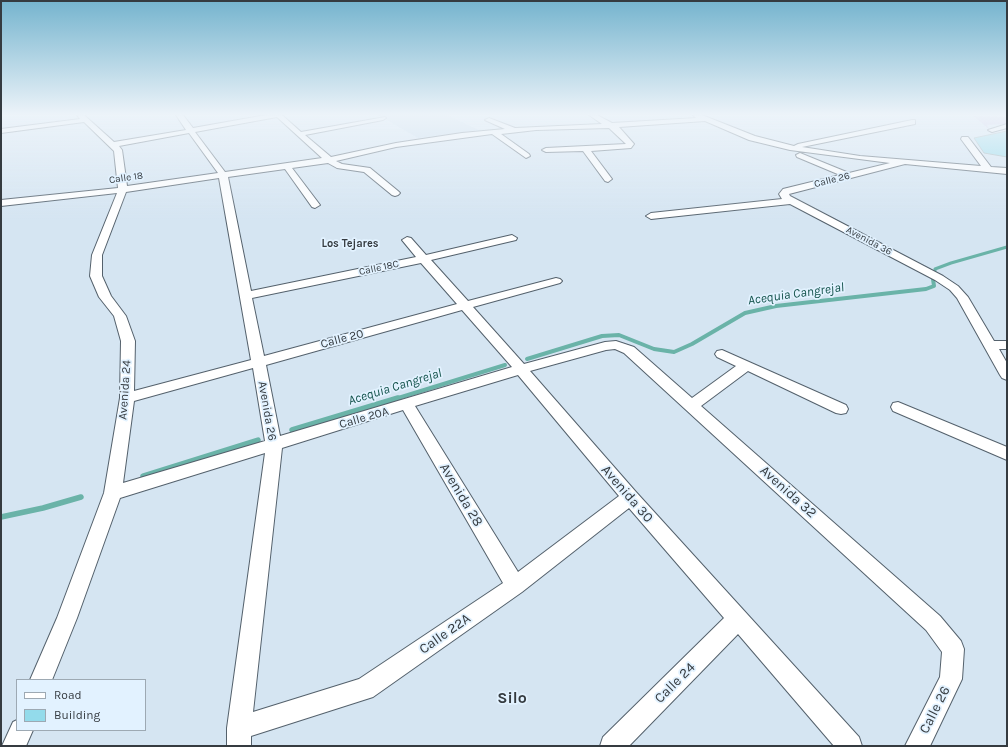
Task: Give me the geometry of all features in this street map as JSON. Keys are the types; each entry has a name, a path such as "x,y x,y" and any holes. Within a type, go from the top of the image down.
{"street":[{"name":"Avenida 24","path":"41,679 67,618 114,493 127,398 128,341 120,316 105,297 96,276 98,255 123,189 118,150"},
{"name":"Avenida 26","path":"205,150 223,175 274,444 239,737"},
{"path":"318,150 329,160 340,166 367,170 395,193"},
{"name":"Calle 18","path":"1,203 85,195 329,160 374,150"},
{"path":"518,150 526,156"},
{"path":"546,150 552,150"},
{"path":"587,150 608,179"},
{"path":"790,150 849,176"},
{"path":"802,150 852,158 987,168 1007,171"},
{"path":"973,150 987,168"},
{"name":"Calle 26","path":"651,216 788,197 786,192 905,162"},
{"path":"287,166 315,205"},
{"name":"Avenida 36","path":"788,197 939,278 954,288 962,296 1007,375"},
{"name":"Calle 18C","path":"246,296 423,259 512,238"},
{"name":"Avenida 30","path":"407,240 521,369 630,497 850,746"},
{"name":"Calle 20","path":"127,398 556,281"},
{"name":"Calle 20A","path":"114,493 407,405 521,369 616,344"},
{"name":"Avenida 32","path":"616,344 629,350 933,622 953,649"},
{"path":"990,346 1007,345"},
{"path":"722,354 842,409"},
{"path":"691,406 747,366"},
{"name":"Avenida 28","path":"407,405 515,586"},
{"path":"898,407 1007,454"},
{"name":"Calle 22A","path":"239,737 365,689 515,586 630,497"},
{"name":"Calle 24","path":"612,746 738,619"},
{"name":"Calle 26","path":"917,746 951,679 953,649"},
{"path":"14,746 21,731"}],"building":[{"path":"982,150 1007,150 1007,157 984,153"}],"waterway":[{"name":"Acequia Cangrejal","path":"935,271 935,269 951,263 1007,247"},
{"name":"Acequia Cangrejal","path":"527,359 602,336 619,335 654,349 674,352 692,344 745,313 776,306 926,289 934,286 933,279"},
{"name":"Acequia Cangrejal","path":"395,399 505,365"},
{"name":"Acequia Cangrejal","path":"292,430 398,398"},
{"name":"Acequia Cangrejal","path":"143,476 258,440"},
{"name":"Acequia Cangrejal","path":"1,517 43,508 81,497"}],"district":[{"name":"Los Tejares","path":"350,244"},
{"name":"Silo","path":"512,698"}]}
